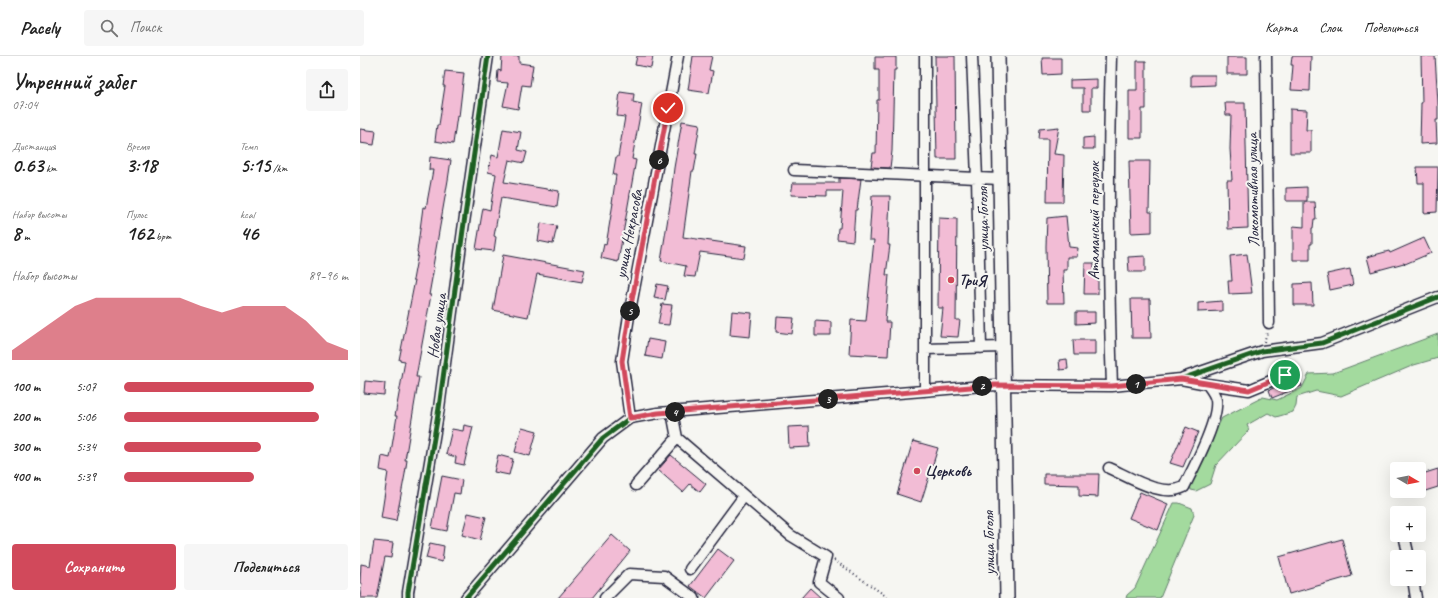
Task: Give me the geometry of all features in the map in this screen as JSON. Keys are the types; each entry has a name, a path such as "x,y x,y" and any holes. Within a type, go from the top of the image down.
{"main road":[{"name":"улица Гоголя","path":"998,56 1007,598"}],"street":[{"name":"Новая улица","path":"408,598 439,408 488,56"},
{"name":"улица Некрасова","path":"630,418 622,361 629,316 678,56"},
{"path":"925,56 925,390"},
{"path":"972,56 977,178 981,348"},
{"name":"Атаманский переулок","path":"1111,56 1108,144 1112,386"},
{"name":"Локомотивная улица","path":"1266,56 1269,324"},
{"path":"794,170 1000,179"},
{"path":"466,598 604,438 630,418 658,413 925,390 1003,385 1112,386 1181,379 1262,351 1322,344 1438,297"},
{"path":"926,349 1003,347"},
{"path":"1181,379 1249,390 1285,375"},
{"path":"1109,468 1155,489 1177,491 1184,487 1208,436 1216,410 1216,399 1212,390 1207,384"},
{"path":"672,412 677,438 790,535 826,557 819,582 839,598"},
{"path":"636,485 677,438"},
{"path":"690,569 744,496"},
{"path":"605,598 629,574 664,576 694,598"},
{"path":"1414,586 1416,598"}],"path":[{"path":"1262,351 1269,324"},
{"path":"826,557 833,559 887,598"}],"green space":[{"path":"1438,334 1438,358 1414,365 1341,396 1316,391 1297,397 1296,406 1293,412 1276,417 1268,413 1247,425 1249,430 1216,465 1210,484 1196,491 1191,490 1189,481 1222,418 1263,397 1277,400 1302,388 1309,374 1333,373"},
{"path":"1174,503 1179,503 1192,508 1194,515 1160,598 1126,598 1127,595 1135,588"}],"building":[{"path":"502,56 519,56 519,63 533,65 530,86 522,85 518,109 503,106 508,83 497,82 498,70 501,71"},
{"path":"637,56 653,56 651,68 635,65"},
{"path":"693,56 712,56 709,70 713,71 709,93 688,90"},
{"path":"935,56 955,56 956,159 937,159"},
{"path":"1292,56 1311,56 1310,91 1291,90 1293,65 1291,65"},
{"path":"1421,56 1435,56 1438,103 1438,120 1436,120 1437,143 1420,144 1422,103"},
{"path":"875,57 896,57 896,70 894,70 892,151 890,168 871,167 873,153 876,153 877,100 879,100 879,70 875,70"},
{"path":"1227,57 1247,57 1247,74 1227,74"},
{"path":"1042,58 1061,58 1061,74 1043,75"},
{"path":"1137,61 1146,61 1146,109 1142,109 1142,138 1129,138 1129,90 1137,90"},
{"path":"445,71 464,73 459,117 457,116 453,144 435,141 445,86 443,86"},
{"path":"1191,75 1215,75 1215,85 1191,86"},
{"path":"1097,79 1097,88 1091,88 1091,110 1083,110 1083,88 1070,88 1070,80"},
{"path":"620,92 634,94 633,102 642,104 632,159 636,160 618,262 601,258 604,244 606,245 616,175 613,175 616,157 618,157 625,117 617,116"},
{"path":"1225,103 1245,103 1248,228 1228,229 1227,180 1232,180 1230,149 1231,115 1226,115"},
{"path":"1290,109 1307,110 1306,130 1311,130 1311,153 1290,153"},
{"path":"682,121 700,124 695,154 697,154 694,171 692,171 683,237 746,246 744,258 700,252 695,277 684,276 686,266 661,261"},
{"path":"1059,127 1054,154 1064,155 1063,202 1047,202 1048,139 1039,139 1040,129"},
{"path":"360,129 376,131 374,145 360,143"},
{"path":"503,129 521,132 518,150 527,152 524,163 509,160 504,182 559,191 557,207 501,198 494,236 496,237 494,251 476,249 483,208 490,210 496,174 488,172 492,155 498,157"},
{"path":"1094,137 1094,149 1083,149 1083,138"},
{"path":"430,157 451,160 433,266 429,295 431,295 416,377 419,377 405,460 407,460 405,474 396,521 381,518 388,472 380,470 382,456 390,458 397,416 395,416 405,361 399,360 415,280 413,280 418,253 423,207 426,208 433,170 429,170"},
{"path":"1129,161 1150,161 1149,212 1152,212 1152,232 1131,233"},
{"path":"1417,167 1438,167 1437,212 1424,213 1424,183 1418,183"},
{"path":"839,178 861,179 857,210 855,210 853,241 837,239 838,228 840,228 843,191 827,191 827,196 791,195 793,183 839,183"},
{"path":"1307,187 1307,201 1286,201 1286,188"},
{"path":"872,196 890,196 888,245 890,245 886,275 889,275 885,322 890,322 888,356 849,354 851,320 866,321 874,240 869,240"},
{"path":"1304,202 1315,202 1316,219 1314,219 1312,228 1310,260 1293,260 1293,226 1304,227"},
{"path":"1066,216 1069,247 1078,248 1077,257 1067,257 1067,270 1063,270 1064,303 1047,303 1047,218"},
{"path":"939,218 957,219 956,320 960,320 958,337 940,336 943,308 938,308"},
{"path":"541,223 557,226 553,244 538,241"},
{"path":"1424,238 1431,253 1405,264 1404,263 1371,272 1367,257 1389,251 1390,253"},
{"path":"1247,254 1252,293 1229,294 1228,281 1232,281 1230,256"},
{"path":"503,255 585,270 582,282 537,274 528,317 493,310"},
{"path":"1145,256 1145,272 1129,272 1128,257"},
{"path":"1085,263 1094,263 1094,278 1098,278 1098,294 1084,294"},
{"path":"1350,269 1353,285 1330,290 1327,274"},
{"path":"1312,283 1313,305 1294,305 1294,284"},
{"path":"657,284 668,286 665,300 654,298"},
{"path":"1131,299 1150,299 1151,338 1132,338"},
{"path":"1222,301 1222,311 1198,312 1198,303"},
{"path":"662,304 672,305 669,325 658,324"},
{"path":"732,311 752,313 750,337 730,335"},
{"path":"1076,312 1095,312 1095,323 1076,324"},
{"path":"777,317 794,318 792,334 776,332"},
{"path":"815,321 831,322 831,336 815,336"},
{"path":"648,339 665,342 662,359 645,356"},
{"path":"1073,340 1095,340 1095,355 1074,355"},
{"path":"1067,359 1068,369 1060,370 1059,360"},
{"path":"1298,377 1302,386 1272,398 1269,390"},
{"path":"365,381 385,383 384,395 364,393"},
{"path":"464,425 473,427 464,465 455,463 456,457 446,454 452,429 463,431"},
{"path":"809,426 810,447 789,448 788,427"},
{"path":"522,427 537,431 530,456 515,452"},
{"path":"1186,427 1198,432 1183,467 1170,463"},
{"name":"Церковь","path":"913,441 938,448 921,502 897,494"},
{"path":"498,455 513,459 509,475 494,472"},
{"path":"671,455 706,484 700,492 690,484 683,492 658,470"},
{"path":"1438,469 1438,487 1426,491 1426,473"},
{"path":"1044,474 1099,474 1098,497 1079,496 1079,485 1044,484"},
{"path":"442,476 462,480 460,494 454,493 447,531 432,528"},
{"path":"1140,492 1168,504 1158,530 1129,518"},
{"path":"468,513 486,517 480,540 462,535"},
{"path":"612,535 630,551 592,598 558,598"},
{"path":"1342,539 1352,576 1289,594 1279,557"},
{"path":"374,541 393,543 391,558 385,557 377,598 360,598 362,583 360,583 361,564 370,566"},
{"path":"430,543 444,546 442,562 426,558"},
{"path":"718,549 734,561 706,598 690,586"},
{"path":"810,588 821,598 801,598"}],"cycle path":[{"path":"408,598 439,408 488,56"},
{"path":"466,598 603,438 630,418 658,413 995,385 1112,386 1181,379 1262,351 1322,343 1438,297"}],"place":[{"name":"ТриЯ","path":"951,280"},
{"name":"Церковь","path":"917,471"}],"route":[{"path":"668,108 622,361 630,418 658,413 995,385 1112,386 1181,379 1249,390 1285,375"}]}
